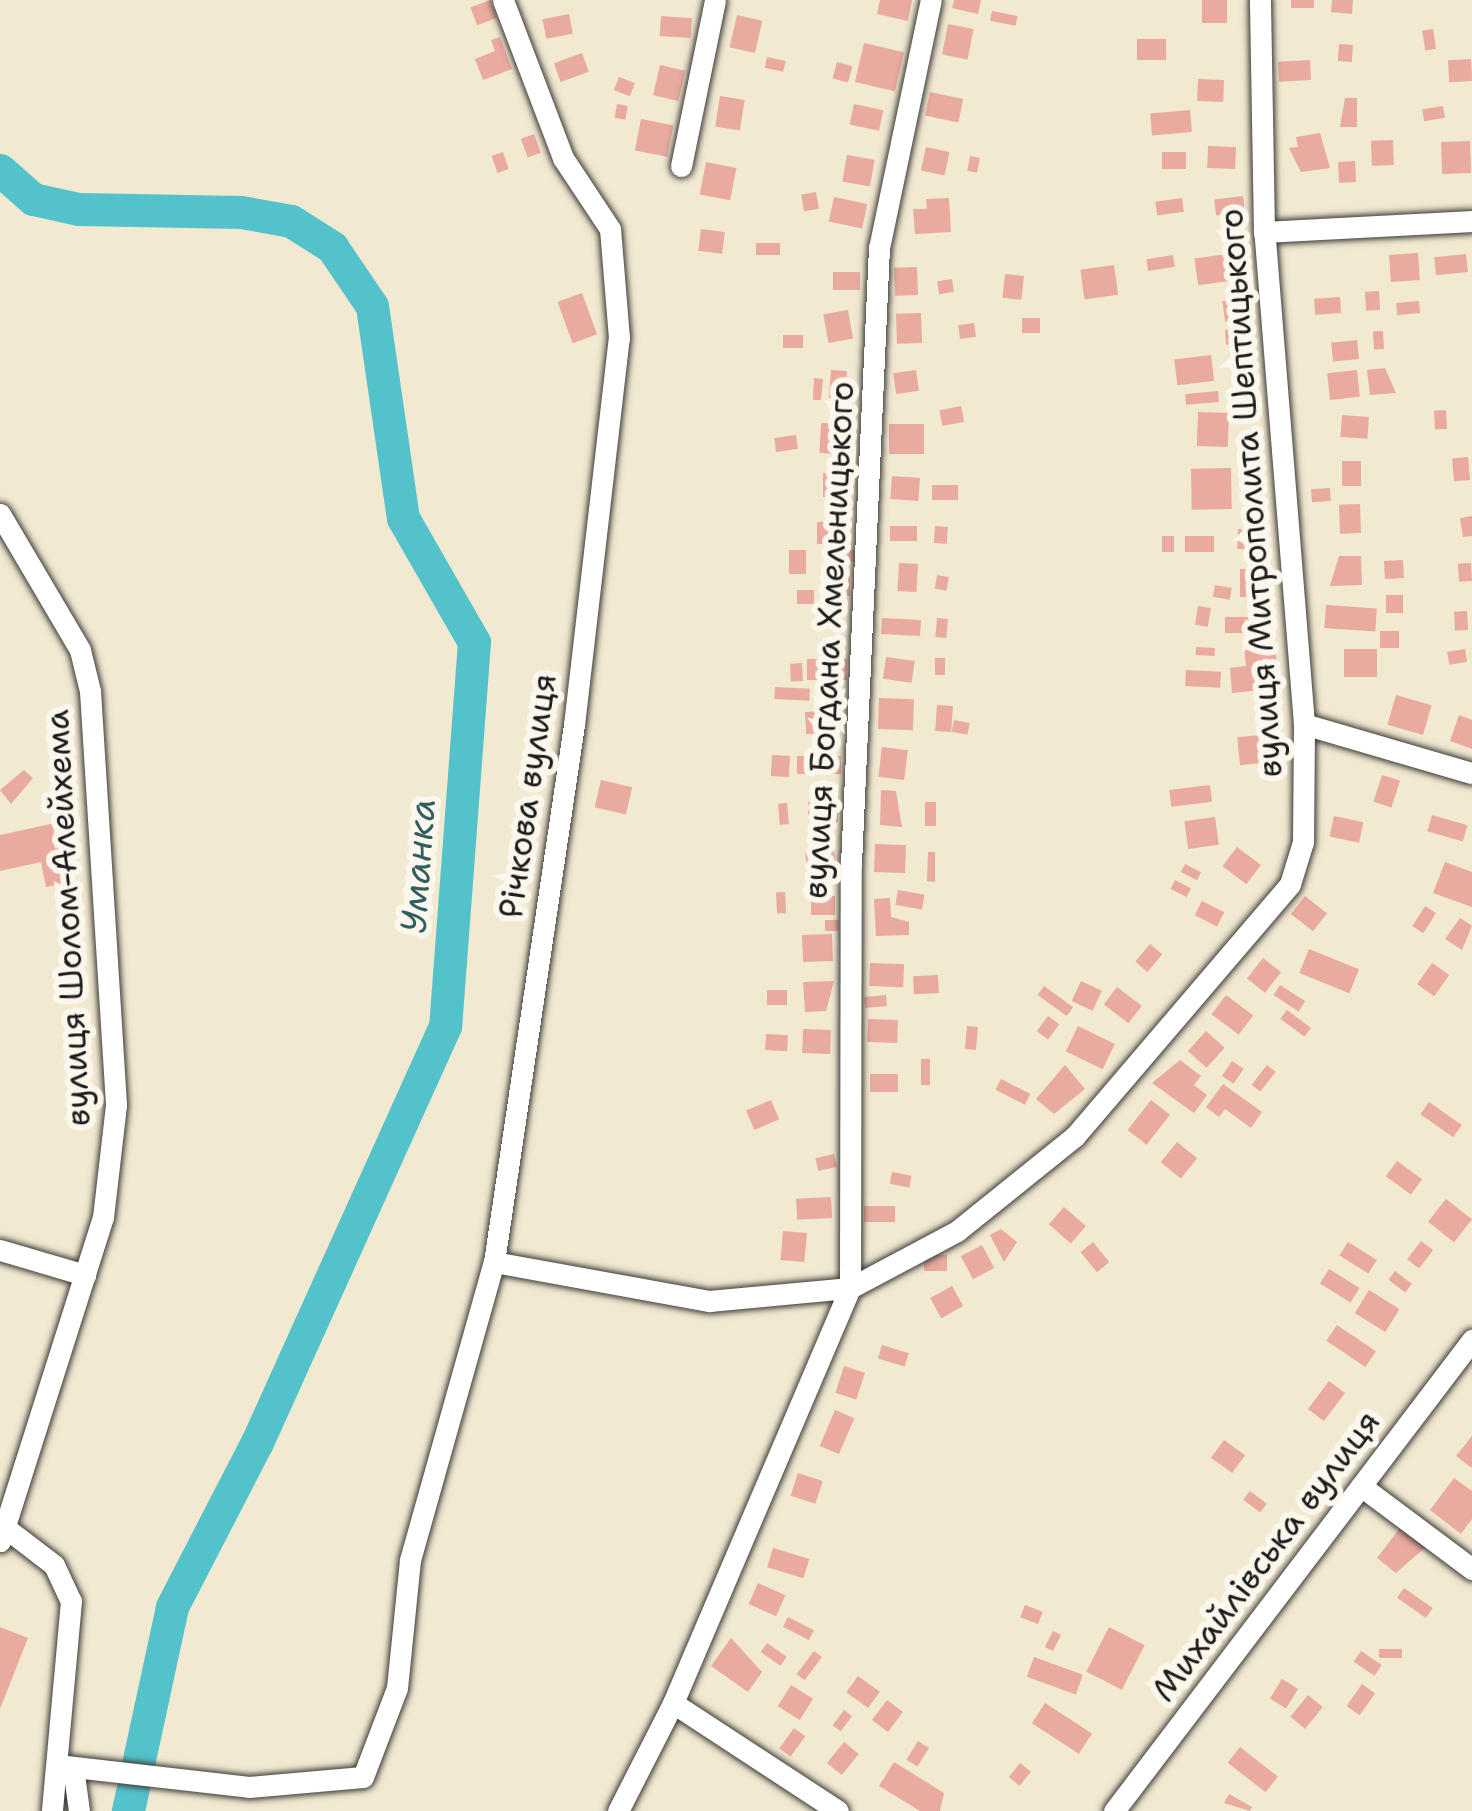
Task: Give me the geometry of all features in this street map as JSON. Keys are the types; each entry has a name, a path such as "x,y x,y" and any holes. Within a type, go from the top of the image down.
{"street":[{"name":"Річкова вулиця","path":"65,1766 150,1770 249,1786 363,1777 398,1688 410,1560 494,1262 574,725 619,338 610,229 562,158 502,0"},
{"path":"681,166 716,0"},
{"name":"вулиця Богдана Хмельницького","path":"850,1288 850,864 879,248 931,0"},
{"name":"вулиця Митрополита Шептицького","path":"850,1288 957,1231 1075,1136 1278,899 1304,842 1304,724 1264,232 1260,0"},
{"path":"1264,232 1472,221"},
{"name":"вулиця Шолом-Алейхема","path":"0,514 80,650 90,692 116,1105 103,1216 4,1535"},
{"path":"1304,724 1472,773"},
{"path":"0,1250 86,1275"},
{"path":"494,1262 709,1301 850,1288 673,1703 618,1811"},
{"name":"Михайлівська вулиця","path":"1114,1811 1472,1340"},
{"path":"1360,1486 1472,1569"},
{"path":"4,1535 54,1565 71,1601 65,1766 52,1811"},
{"path":"673,1703 838,1811"},
{"path":"65,1766 79,1811"}],"building":[{"path":"490,0 497,18 477,25 470,8"},
{"path":"880,0 912,0 908,21 877,14"},
{"path":"954,0 981,0 978,14 952,8"},
{"path":"1202,0 1227,0 1227,23 1202,23"},
{"path":"1291,0 1314,0 1314,8 1291,8"},
{"path":"1332,0 1353,0 1352,14 1331,12"},
{"path":"992,11 1018,16 1016,26 990,21"},
{"path":"569,14 573,34 546,39 542,19"},
{"path":"737,15 762,21 755,53 730,47"},
{"path":"661,16 692,18 691,38 660,36"},
{"path":"948,24 974,29 968,59 942,54"},
{"path":"1433,29 1436,49 1425,50 1422,31"},
{"path":"500,37 512,69 483,80 475,59 495,51 491,40"},
{"path":"1137,39 1166,39 1166,60 1137,60"},
{"path":"864,43 904,52 895,91 855,82"},
{"path":"1339,44 1353,45 1352,62 1338,61"},
{"path":"582,53 589,72 561,82 554,63"},
{"path":"767,57 786,61 783,72 765,68"},
{"path":"1471,59 1472,81 1449,82 1448,60"},
{"path":"1310,60 1311,80 1279,82 1278,62"},
{"path":"837,62 852,66 848,83 833,78"},
{"path":"660,65 685,71 678,101 653,95"},
{"path":"619,77 635,83 630,96 614,90"},
{"path":"1198,79 1224,80 1223,102 1197,101"},
{"path":"930,92 963,99 958,123 925,115"},
{"path":"720,96 745,100 740,131 715,127"},
{"path":"1345,98 1357,98 1357,127 1340,127"},
{"path":"617,104 628,106 625,120 615,118"},
{"path":"854,104 883,110 879,131 850,125"},
{"path":"1443,106 1445,118 1424,121 1422,109"},
{"path":"1190,110 1192,132 1152,135 1150,113"},
{"path":"641,119 673,125 667,157 635,150"},
{"path":"1320,133 1330,168 1301,172 1289,148 1298,147 1296,137"},
{"path":"534,134 541,153 528,158 521,139"},
{"path":"1393,140 1394,165 1372,166 1371,141"},
{"path":"1470,141 1471,173 1442,174 1441,142"},
{"path":"1208,146 1236,147 1235,169 1207,168"},
{"path":"926,147 949,152 944,175 921,170"},
{"path":"503,152 509,169 498,173 492,156"},
{"path":"1162,152 1186,152 1186,169 1162,169"},
{"path":"847,155 875,160 870,186 842,182"},
{"path":"970,156 980,158 977,173 967,171"},
{"path":"1355,161 1356,182 1339,183 1338,162"},
{"path":"706,162 736,168 730,200 700,194"},
{"path":"816,192 819,209 804,211 801,195"},
{"path":"1243,196 1245,212 1216,215 1214,200"},
{"path":"834,197 867,204 862,229 829,221"},
{"path":"949,198 951,232 915,234 913,209 927,209 926,199"},
{"path":"1182,198 1184,212 1157,216 1155,202"},
{"path":"701,229 725,232 722,254 698,251"},
{"path":"756,243 780,243 780,255 756,255"},
{"path":"1241,252 1245,279 1198,285 1194,259"},
{"path":"1418,253 1420,280 1391,282 1389,255"},
{"path":"1466,254 1468,272 1436,275 1434,257"},
{"path":"1173,255 1175,267 1148,271 1146,259"},
{"path":"1114,265 1118,295 1085,299 1080,270"},
{"path":"917,267 918,295 895,296 894,268"},
{"path":"833,272 860,272 860,290 833,290"},
{"path":"1005,274 1024,276 1021,300 1002,298"},
{"path":"952,279 954,292 939,294 937,281"},
{"path":"1379,291 1380,310 1366,311 1365,292"},
{"path":"582,293 597,334 573,343 558,302"},
{"path":"1251,297 1254,318 1225,322 1222,301"},
{"path":"1340,297 1341,313 1315,315 1314,299"},
{"path":"1419,301 1420,313 1397,315 1396,303"},
{"path":"848,310 853,339 828,343 823,314"},
{"path":"921,313 922,343 897,344 896,314"},
{"path":"1022,318 1040,318 1040,333 1022,333"},
{"path":"974,323 976,337 960,339 958,325"},
{"path":"1250,328 1251,343 1226,345 1225,330"},
{"path":"1383,331 1384,349 1374,349 1373,332"},
{"path":"783,335 803,335 803,348 783,348"},
{"path":"1357,340 1359,359 1333,362 1331,343"},
{"path":"1211,355 1214,381 1177,385 1174,360"},
{"path":"1385,368 1396,393 1370,395 1367,370"},
{"path":"831,370 847,371 845,399 829,398"},
{"path":"916,370 919,391 896,394 893,373"},
{"path":"1357,370 1360,397 1330,400 1327,373"},
{"path":"814,378 823,379 821,400 813,400"},
{"path":"1218,391 1219,402 1186,405 1185,394"},
{"path":"1250,392 1251,403 1235,404 1234,393"},
{"path":"961,406 964,422 942,426 939,410"},
{"path":"1446,410 1447,429 1435,430 1434,411"},
{"path":"1198,412 1229,413 1228,447 1197,446"},
{"path":"1342,415 1369,417 1367,439 1340,437"},
{"path":"821,423 842,424 840,454 819,453"},
{"path":"889,424 924,424 924,454 889,454"},
{"path":"796,435 798,449 776,452 774,438"},
{"path":"1468,457 1470,480 1454,481 1452,458"},
{"path":"1342,461 1361,461 1361,486 1342,486"},
{"path":"1231,468 1232,509 1192,510 1191,469"},
{"path":"823,473 849,473 849,497 823,497"},
{"path":"892,476 920,478 918,501 890,499"},
{"path":"932,485 958,485 958,500 932,500"},
{"path":"1330,488 1331,501 1312,502 1311,489"},
{"path":"1360,504 1361,533 1340,534 1339,505"},
{"path":"1472,516 1472,536 1463,537 1460,518"},
{"path":"817,522 848,522 848,544 817,544"},
{"path":"890,526 917,526 917,541 890,541"},
{"path":"935,526 948,527 947,544 934,543"},
{"path":"1238,529 1265,530 1264,550 1237,549"},
{"path":"1162,536 1174,536 1174,552 1162,552"},
{"path":"1185,536 1214,536 1214,552 1185,552"},
{"path":"789,550 806,550 806,574 789,574"},
{"path":"838,550 856,550 856,562 838,562"},
{"path":"1339,556 1361,556 1362,585 1330,586"},
{"path":"1403,560 1404,578 1385,579 1384,561"},
{"path":"899,563 918,564 917,592 898,591"},
{"path":"1471,563 1472,581 1459,582 1458,564"},
{"path":"1240,569 1257,569 1257,597 1240,597"},
{"path":"937,575 949,577 947,591 935,589"},
{"path":"822,576 850,576 850,596 822,596"},
{"path":"1215,585 1232,588 1230,600 1213,597"},
{"path":"797,590 814,590 814,604 797,604"},
{"path":"1386,595 1403,595 1403,613 1386,613"},
{"path":"1326,605 1377,609 1375,632 1324,628"},
{"path":"1198,606 1211,608 1208,627 1195,625"},
{"path":"1467,611 1468,630 1455,631 1454,612"},
{"path":"1225,617 1257,617 1257,633 1225,633"},
{"path":"882,618 921,620 920,636 881,634"},
{"path":"937,618 948,619 946,638 935,637"},
{"path":"1380,631 1399,631 1399,648 1380,648"},
{"path":"1275,644 1279,688 1232,693 1230,668 1246,666 1244,646"},
{"path":"1196,647 1215,648 1215,656 1196,655"},
{"path":"1344,649 1377,649 1377,677 1344,677"},
{"path":"1465,649 1467,662 1449,665 1447,652"},
{"path":"886,657 915,661 912,683 883,679"},
{"path":"935,658 945,658 945,675 935,675"},
{"path":"807,659 847,659 847,680 807,680"},
{"path":"802,663 803,681 791,682 790,664"},
{"path":"1186,670 1221,672 1220,688 1185,686"},
{"path":"775,687 810,689 809,701 774,699"},
{"path":"1396,695 1432,705 1423,735 1387,725"},
{"path":"879,698 914,699 913,730 878,729"},
{"path":"937,705 953,706 951,732 935,731"},
{"path":"842,710 843,732 806,734 805,712"},
{"path":"1459,715 1472,720 1472,749 1450,741"},
{"path":"954,720 970,723 967,735 952,732"},
{"path":"1269,734 1272,762 1240,765 1237,737"},
{"path":"882,747 908,750 904,780 878,777"},
{"path":"772,755 790,756 789,777 771,776"},
{"path":"797,756 841,756 841,774 797,774"},
{"path":"24,770 33,778 11,804 0,790"},
{"path":"1382,775 1400,781 1391,808 1373,802"},
{"path":"601,780 632,787 626,814 595,807"},
{"path":"1210,785 1212,802 1171,807 1169,790"},
{"path":"881,790 896,791 902,827 880,825"},
{"path":"808,802 838,802 838,822 808,822"},
{"path":"925,802 936,802 936,826 925,826"},
{"path":"787,803 789,824 780,825 778,804"},
{"path":"1432,815 1468,825 1463,842 1427,831"},
{"path":"1334,816 1363,822 1359,843 1330,837"},
{"path":"1215,817 1219,845 1188,849 1184,821"},
{"path":"55,823 74,881 46,887 41,862 0,871 0,835"},
{"path":"875,844 906,845 905,873 874,872"},
{"path":"1237,847 1261,865 1247,884 1223,866"},
{"path":"834,850 836,870 807,873 805,853"},
{"path":"928,852 935,852 935,882 927,881"},
{"path":"1445,862 1472,872 1472,907 1433,893"},
{"path":"1185,864 1201,872 1197,880 1181,872"},
{"path":"1175,880 1191,888 1186,897 1170,889"},
{"path":"898,890 925,895 922,909 895,905"},
{"path":"776,892 785,892 786,913 777,913"},
{"path":"811,896 835,896 835,915 811,915"},
{"path":"1305,896 1327,913 1313,931 1291,914"},
{"path":"890,898 891,917 909,922 909,935 876,936 874,899"},
{"path":"1202,901 1224,912 1217,927 1195,915"},
{"path":"1425,906 1436,913 1423,933 1412,926"},
{"path":"1460,918 1472,926 1462,950 1445,939"},
{"path":"825,920 839,920 839,931 825,931"},
{"path":"832,934 833,961 803,962 802,935"},
{"path":"1150,944 1162,954 1147,972 1135,962"},
{"path":"1309,949 1359,969 1349,993 1299,973"},
{"path":"1263,958 1281,972 1265,993 1247,978"},
{"path":"870,963 904,964 903,987 869,986"},
{"path":"1432,963 1449,975 1434,996 1417,984"},
{"path":"938,975 939,993 914,994 913,976"},
{"path":"834,981 826,1011 805,1012 803,982"},
{"path":"1081,981 1102,991 1093,1011 1072,1001"},
{"path":"1280,985 1305,1001 1299,1011 1273,995"},
{"path":"1044,986 1073,1007 1067,1016 1038,995"},
{"path":"1117,987 1142,1006 1129,1023 1104,1005"},
{"path":"767,990 787,990 787,1005 767,1005"},
{"path":"886,995 887,1006 865,1008 864,997"},
{"path":"1226,995 1253,1015 1239,1035 1212,1014"},
{"path":"1287,1010 1311,1028 1304,1037 1280,1019"},
{"path":"1048,1016 1059,1024 1048,1040 1037,1031"},
{"path":"868,1019 898,1020 897,1043 867,1042"},
{"path":"967,1026 978,1027 976,1050 965,1049"},
{"path":"1078,1026 1115,1044 1103,1069 1066,1051"},
{"path":"803,1029 831,1030 830,1054 802,1053"},
{"path":"1206,1031 1225,1048 1207,1068 1188,1051"},
{"path":"766,1034 788,1035 787,1051 765,1050"},
{"path":"921,1059 930,1059 930,1085 921,1085"},
{"path":"1180,1060 1201,1076 1194,1085 1207,1095 1194,1113 1152,1083"},
{"path":"1232,1061 1244,1069 1234,1084 1222,1076"},
{"path":"1065,1065 1085,1089 1054,1114 1036,1099"},
{"path":"1267,1065 1276,1072 1260,1091 1252,1085"},
{"path":"870,1074 898,1074 898,1092 870,1092"},
{"path":"1001,1079 1030,1094 1025,1105 996,1090"},
{"path":"1223,1084 1262,1112 1251,1128 1225,1109 1219,1117 1206,1107"},
{"path":"771,1100 779,1119 754,1130 746,1111"},
{"path":"1151,1100 1170,1115 1147,1145 1128,1130"},
{"path":"1429,1102 1462,1125 1453,1137 1420,1114"},
{"path":"1177,1142 1197,1158 1181,1179 1161,1162"},
{"path":"834,1154 837,1167 818,1171 815,1158"},
{"path":"1397,1161 1422,1179 1411,1195 1386,1176"},
{"path":"892,1172 912,1176 909,1188 890,1184"},
{"path":"831,1197 832,1218 797,1220 796,1199"},
{"path":"1446,1199 1472,1219 1454,1242 1428,1222"},
{"path":"864,1206 895,1206 895,1222 864,1222"},
{"path":"1064,1207 1086,1226 1071,1243 1049,1224"},
{"path":"1001,1229 1017,1242 1004,1262 990,1235"},
{"path":"783,1231 807,1233 804,1262 780,1260"},
{"path":"1421,1241 1433,1250 1419,1268 1407,1259"},
{"path":"1093,1242 1109,1262 1097,1272 1081,1252"},
{"path":"1348,1242 1377,1260 1368,1274 1340,1256"},
{"path":"982,1245 994,1268 973,1279 961,1256"},
{"path":"924,1255 947,1255 947,1271 924,1271"},
{"path":"1329,1269 1360,1288 1351,1302 1320,1283"},
{"path":"1395,1271 1412,1284 1405,1292 1388,1280"},
{"path":"952,1286 963,1306 941,1318 930,1298"},
{"path":"1369,1290 1400,1309 1385,1332 1355,1313"},
{"path":"1337,1325 1376,1351 1365,1367 1326,1341"},
{"path":"882,1345 909,1353 905,1367 878,1358"},
{"path":"844,1366 865,1373 856,1399 835,1393"},
{"path":"1329,1381 1345,1393 1324,1421 1308,1409"},
{"path":"835,1410 854,1418 839,1454 820,1446"},
{"path":"1472,1436 1472,1468 1456,1456"},
{"path":"1224,1440 1245,1455 1232,1473 1211,1458"},
{"path":"798,1473 823,1481 815,1504 791,1496"},
{"path":"1454,1478 1472,1491 1472,1519 1461,1534 1430,1510"},
{"path":"1250,1491 1267,1504 1260,1512 1243,1500"},
{"path":"1403,1524 1429,1544 1396,1573 1377,1558"},
{"path":"773,1548 809,1559 803,1578 767,1567"},
{"path":"758,1583 785,1595 776,1616 749,1604"},
{"path":"1404,1588 1433,1608 1426,1618 1397,1598"},
{"path":"1025,1605 1043,1612 1038,1624 1020,1617"},
{"path":"788,1617 814,1630 809,1640 783,1627"},
{"path":"0,1627 28,1638 0,1709"},
{"path":"1109,1627 1145,1645 1122,1690 1086,1672"},
{"path":"1053,1631 1061,1635 1053,1651 1045,1647"},
{"path":"731,1638 762,1672 748,1692 711,1666"},
{"path":"767,1643 787,1657 780,1666 761,1652"},
{"path":"1379,1649 1402,1649 1402,1658 1379,1658"},
{"path":"814,1651 822,1657 805,1680 797,1674"},
{"path":"1361,1651 1382,1665 1374,1676 1354,1662"},
{"path":"1034,1657 1083,1675 1076,1695 1027,1677"},
{"path":"858,1676 880,1692 868,1708 846,1692"},
{"path":"1282,1679 1298,1689 1286,1709 1270,1699"},
{"path":"1362,1684 1375,1693 1360,1715 1347,1706"},
{"path":"791,1685 813,1699 800,1720 778,1706"},
{"path":"1308,1695 1323,1707 1305,1729 1290,1717"},
{"path":"887,1700 903,1712 888,1732 872,1720"},
{"path":"1045,1703 1092,1733 1079,1754 1032,1723"},
{"path":"844,1710 852,1716 841,1731 833,1725"},
{"path":"794,1728 805,1736 791,1756 779,1748"},
{"path":"918,1741 929,1748 917,1767 906,1760"},
{"path":"844,1742 859,1754 842,1775 827,1763"},
{"path":"1240,1747 1278,1777 1266,1792 1228,1763"},
{"path":"894,1762 944,1793 940,1811 920,1811 879,1786"},
{"path":"1020,1763 1031,1772 1020,1786 1009,1777"},
{"path":"1229,1794 1252,1807 1250,1811 1224,1803"}],"waterway":[{"name":"Уманка","path":"0,170 33,199 79,209 241,212 291,221 332,247 372,306 403,518 474,642 445,1026 257,1442 172,1607 128,1811"}]}
